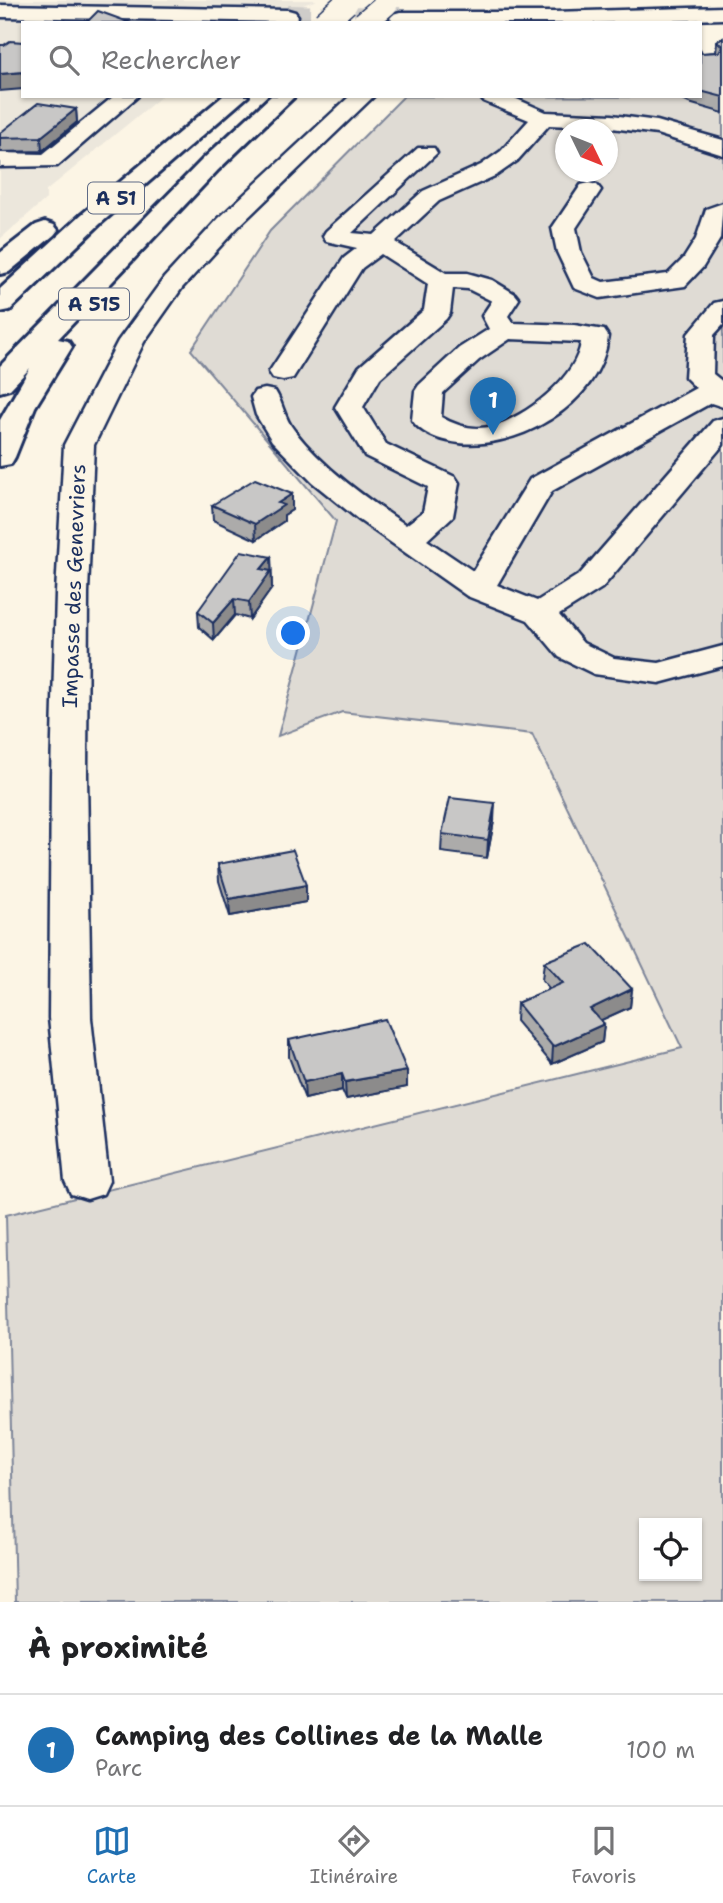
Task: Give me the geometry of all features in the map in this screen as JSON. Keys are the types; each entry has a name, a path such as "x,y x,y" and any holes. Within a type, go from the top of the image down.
{"highway":[{"path":"326,21 348,2"},
{"path":"367,21 392,7"},
{"path":"0,266 121,169 220,98"},
{"name":"A 51","path":"0,304 91,219 235,98"},
{"name":"A 51","path":"0,383 210,165 282,98"},
{"name":"A 515","path":"0,457 20,407 57,348 210,165"}],"street":[{"path":"586,0 601,17"},
{"path":"392,7 444,20 601,17 678,21 723,13"},
{"path":"0,31 18,10 288,16"},
{"path":"702,24 723,25"},
{"path":"0,160 48,161 125,98"},
{"name":"Impasse des Genevriers","path":"87,1181 70,1018 69,762 79,445 131,341 173,283 228,223 361,98"},
{"path":"496,98 543,118 582,119 666,128 719,143"},
{"path":"283,372 353,263 380,243 430,197 489,170 509,156 543,118"},
{"path":"426,153 335,236 345,240 380,243 441,281 462,278 491,288 506,299 495,316 504,331"},
{"path":"589,190 564,229 569,252 583,283 600,290 676,281 694,262 708,239 714,214 723,210"},
{"path":"407,540 438,516 444,484 375,450 349,408 369,373 437,313 441,281"},
{"path":"580,332 600,290"},
{"path":"478,589 541,485 719,394 699,377 701,334 719,318"},
{"path":"504,331 568,334 580,332 595,336 596,349 574,384 528,421 496,435 449,433 426,421 429,391 469,354 504,331"},
{"path":"265,397 265,409 285,439 362,510 478,589 540,613 572,650 606,667 659,673 723,656"},
{"path":"540,613 591,580 723,426"}],"shaded area":[{"path":"0,0 317,0 257,21 21,21 21,98 160,98 46,191 46,199 0,239"},
{"path":"723,97 723,1602 15,1602 6,1215 682,1048 532,734 342,712 278,736 336,521 191,350 270,231 402,98"}],"building":[{"path":"98,11 126,21 88,21"},
{"path":"723,38 723,97 702,92 702,53 719,52 722,46 717,41"},
{"path":"10,41 21,42 21,72 0,74 0,45"},
{"path":"38,103 76,109 41,137 0,138 0,133"},
{"path":"255,479 292,494 278,503 284,505 255,524 212,505"},
{"path":"241,551 271,557 261,569 271,571 249,602 234,599 213,623 198,611"},
{"path":"450,798 495,803 488,840 442,834"},
{"path":"293,850 306,885 229,899 218,864"},
{"path":"590,944 632,989 590,1009 604,1024 553,1047 517,1003 563,983 544,962"},
{"path":"385,1019 407,1071 345,1082 342,1074 304,1082 289,1040"}],"tunnel":[{"path":"288,16 400,18"}],"place":[{"name":"Camping des Collines de la Malle","path":"493,435"}]}
